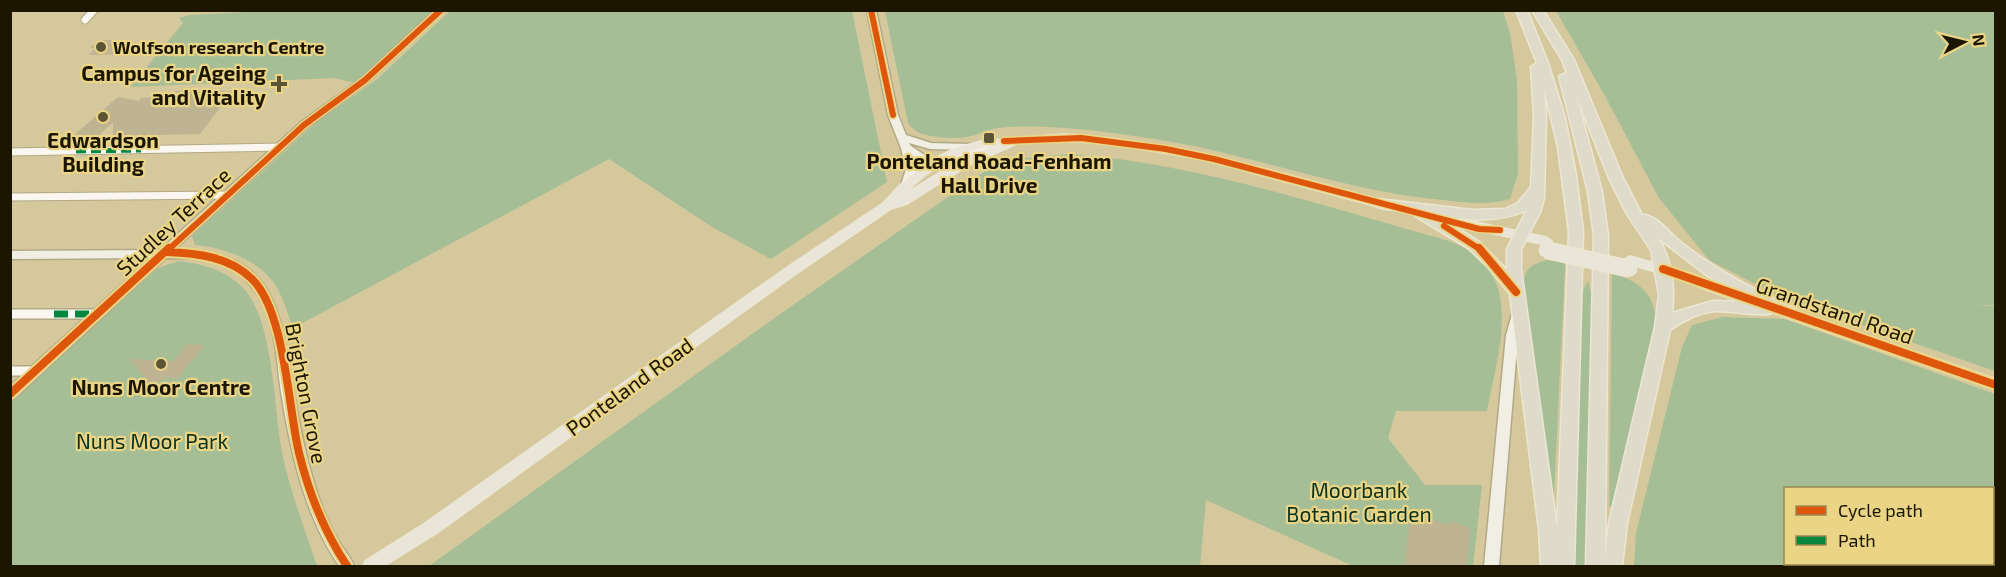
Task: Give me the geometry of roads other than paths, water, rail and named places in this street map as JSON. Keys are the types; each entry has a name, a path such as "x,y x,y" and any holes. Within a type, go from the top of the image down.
{"highway":[{"path":"1521,10 1543,62 1553,102 1572,188 1576,232 1564,567"},
{"path":"1537,10 1568,60 1616,178 1634,214 1658,250 1667,295 1663,327 1618,523 1613,567"},
{"path":"1533,34 1540,117 1538,182 1534,210 1518,239 1514,256 1516,292 1548,530 1550,567"},
{"path":"1550,34 1571,93 1595,192 1601,236 1595,567"},
{"path":"1616,178 1647,220 1679,249 1726,282 1792,314"},
{"path":"1378,203 1455,213 1505,214 1526,204 1538,182"},
{"path":"1420,213 1458,233 1480,249 1516,292"},
{"path":"1663,327 1690,310 1715,305 1752,306 1792,314"}],"main road":[{"name":"Grandstand Road","path":"1012,142 1070,137 1118,142 1214,159 1479,229 1490,236 1518,239 1630,265 1711,287 1995,385"},
{"name":"Ponteland Road","path":"371,567 440,521 791,271 887,206 906,185 970,147 990,142 1012,142"},
{"name":"Ponteland Road","path":"887,206 903,201 939,167 1012,142"}],"street":[{"path":"85,20 94,10"},
{"name":"Studley Terrace","path":"10,394 281,147 321,112 365,80 441,10"},
{"path":"871,10 891,106 904,140 911,169 906,185"},
{"path":"904,140 930,146 970,147"},
{"path":"904,140 939,167"},
{"path":"10,152 281,147"},
{"path":"10,197 228,195"},
{"name":"Brighton Grove","path":"10,255 166,252 201,254 221,259 249,276 266,297 275,319 294,431 309,490 323,527 347,567"},
{"path":"1491,567 1512,335 1519,311"},
{"path":"10,314 98,314"},
{"path":"10,371 36,370"}],"place":[{"name":"Wolfson research Centre","path":"101,47"},
{"name":"Campus for Ageing and Vitality","path":"279,84"},
{"name":"Edwardson Building","path":"103,117"},
{"name":"Ponteland Road-Fenham Hall Drive","path":"989,138"},
{"name":"Nuns Moor Centre","path":"161,364"}],"park label":[{"name":"Nuns Moor Park","path":"152,440"},
{"name":"Moorbank Botanic Garden","path":"1359,501"}]}
